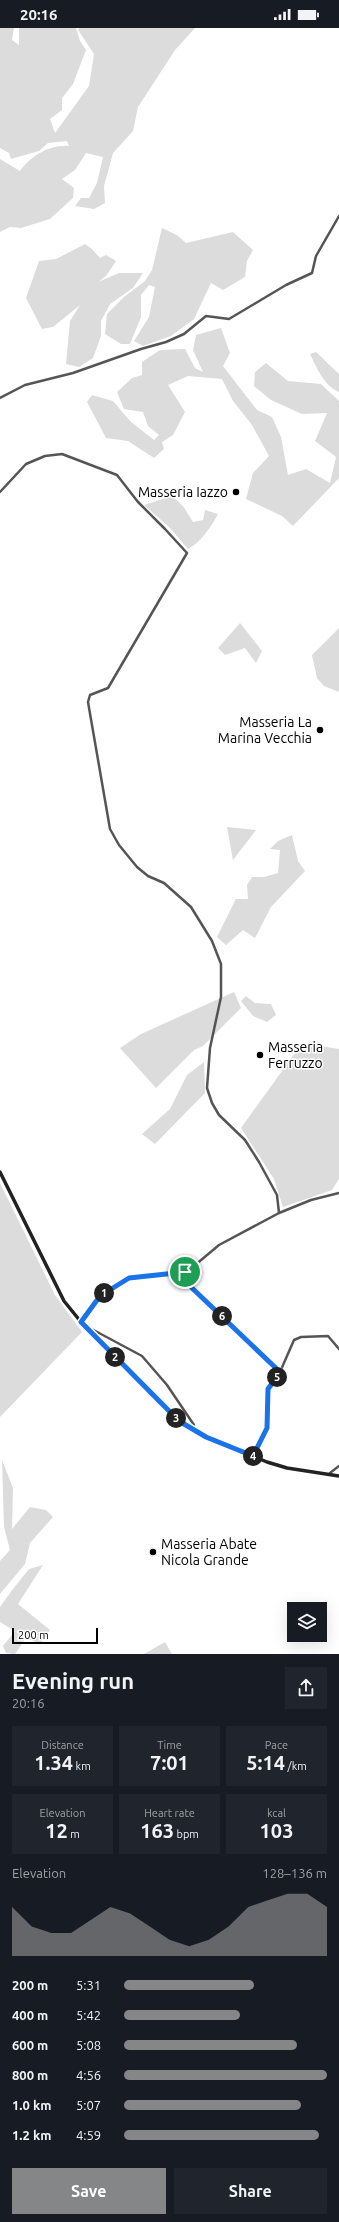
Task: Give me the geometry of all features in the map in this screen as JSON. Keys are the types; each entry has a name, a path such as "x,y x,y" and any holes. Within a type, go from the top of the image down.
{"main road":[{"path":"0,1172 59,1294 82,1324 171,1414 188,1427 212,1440 253,1456 288,1468 330,1473 339,1476"}],"street":[{"path":"0,398 25,385 73,373 166,342 184,334 206,316 229,319 286,285 312,273 316,256 339,216"},
{"path":"0,492 26,464 45,456 62,454 117,475 138,502 166,529 187,553 108,688 90,695 88,702 110,829 119,845 137,867 148,876 164,883 191,907 204,927 221,964 221,997 210,1048 207,1088 212,1103 219,1115 245,1140 259,1162 277,1195 279,1213"},
{"path":"194,1425 167,1385 142,1356 82,1324 100,1296 129,1278 185,1272 219,1245 279,1213 311,1200 339,1193"},
{"path":"185,1272 186,1280 192,1288 280,1372"},
{"path":"253,1456 267,1428 268,1389 280,1372 289,1347 298,1338 328,1336 339,1349"},
{"path":"188,1427 191,1422"},
{"path":"330,1473 339,1466"}],"shaded area":[{"path":"0,28 14,28 12,40 19,45 19,28 76,28 80,41 86,50 73,84 62,98 62,110 50,119 55,133 89,86 94,54 78,30 79,28 195,28 175,50 138,107 133,131 113,153 104,186 105,203 94,209 75,206 81,198 89,198 97,183 103,157 86,153 75,170 62,179 74,188 73,198 50,219 21,228 10,227 0,232 0,159 20,171 29,160 42,152 55,147 69,146 67,141 48,143 39,151 11,159 9,153 0,148"},
{"path":"162,228 177,235 186,243 233,232 253,250 247,261 245,277 223,290 211,283 194,319 171,336 143,346 134,341 149,317 155,287 149,285 141,295 141,317 130,344 121,344 105,334 107,314 124,297 145,281 152,270"},
{"path":"85,244 100,258 106,255 116,261 106,276 98,282 119,273 143,273 133,288 110,304 101,321 101,336 93,358 79,367 66,364 70,321 80,305 53,327 42,329 26,298 39,261 56,259"},
{"path":"221,328 230,353 223,366 257,410 272,417 281,437 288,475 306,469 330,483 336,457 315,441 327,413 302,414 271,400 254,386 255,372 266,363 288,381 321,384 339,401 339,478 293,526 282,516 246,499 253,473 269,456 252,425 233,401 222,379 188,376 168,385 185,412 173,435 162,442 164,449 154,458 128,441 106,438 87,402 92,395 113,401 131,422 154,440 159,435 148,426 143,412 124,409 117,392 132,378 142,375 142,362 160,350 185,349 195,368 203,372 193,350 196,335"},
{"path":"316,352 339,374 339,392 329,386 318,371 310,354"},
{"path":"172,496 183,506 193,522 203,520 205,510 218,514 205,534 188,549 169,527 144,505"},
{"path":"240,623 262,651 256,663 245,648 225,655 218,648"},
{"path":"339,628 339,692 324,686 317,678 312,655"},
{"path":"227,827 256,830 233,860"},
{"path":"292,835 298,861 305,871 271,907 255,938 243,930 226,945 217,937 236,899 248,899 247,885 252,877 264,877 278,873 280,850 270,849 278,841"},
{"path":"234,992 241,1008 203,1046 194,1050 156,1088 120,1048 141,1034"},
{"path":"246,996 255,1003 271,1004 276,1015 267,1022 253,1016 241,1001"},
{"path":"302,1043 339,1049 339,1179 332,1190 283,1207 274,1179 241,1128"},
{"path":"204,1062 205,1093 155,1144 142,1134 170,1109 187,1075"},
{"path":"0,1183 55,1295 82,1332 0,1417"},
{"path":"2,1460 13,1488 12,1529 30,1507 46,1510 53,1517 30,1543 25,1564 0,1594 0,1561 10,1550 4,1527"},
{"path":"43,1565 18,1604 50,1630 40,1644 26,1638 15,1654 6,1653 3,1646 15,1631 0,1622 0,1607 29,1569"},
{"path":"165,1642 172,1654 144,1654"}],"place":[{"name":"Masseria Iazzo","path":"236,492"},
{"name":"Masseria La Marina Vecchia","path":"320,730"},
{"name":"Masseria Ferruzzo","path":"260,1055"},
{"name":"Masseria Abate Nicola Grande","path":"153,1552"}],"route":[{"path":"185,1272 186,1280 192,1288 280,1372 268,1389 266,1397 268,1425 253,1456 212,1440 179,1421 81,1322 100,1296 129,1278 185,1272"}]}
